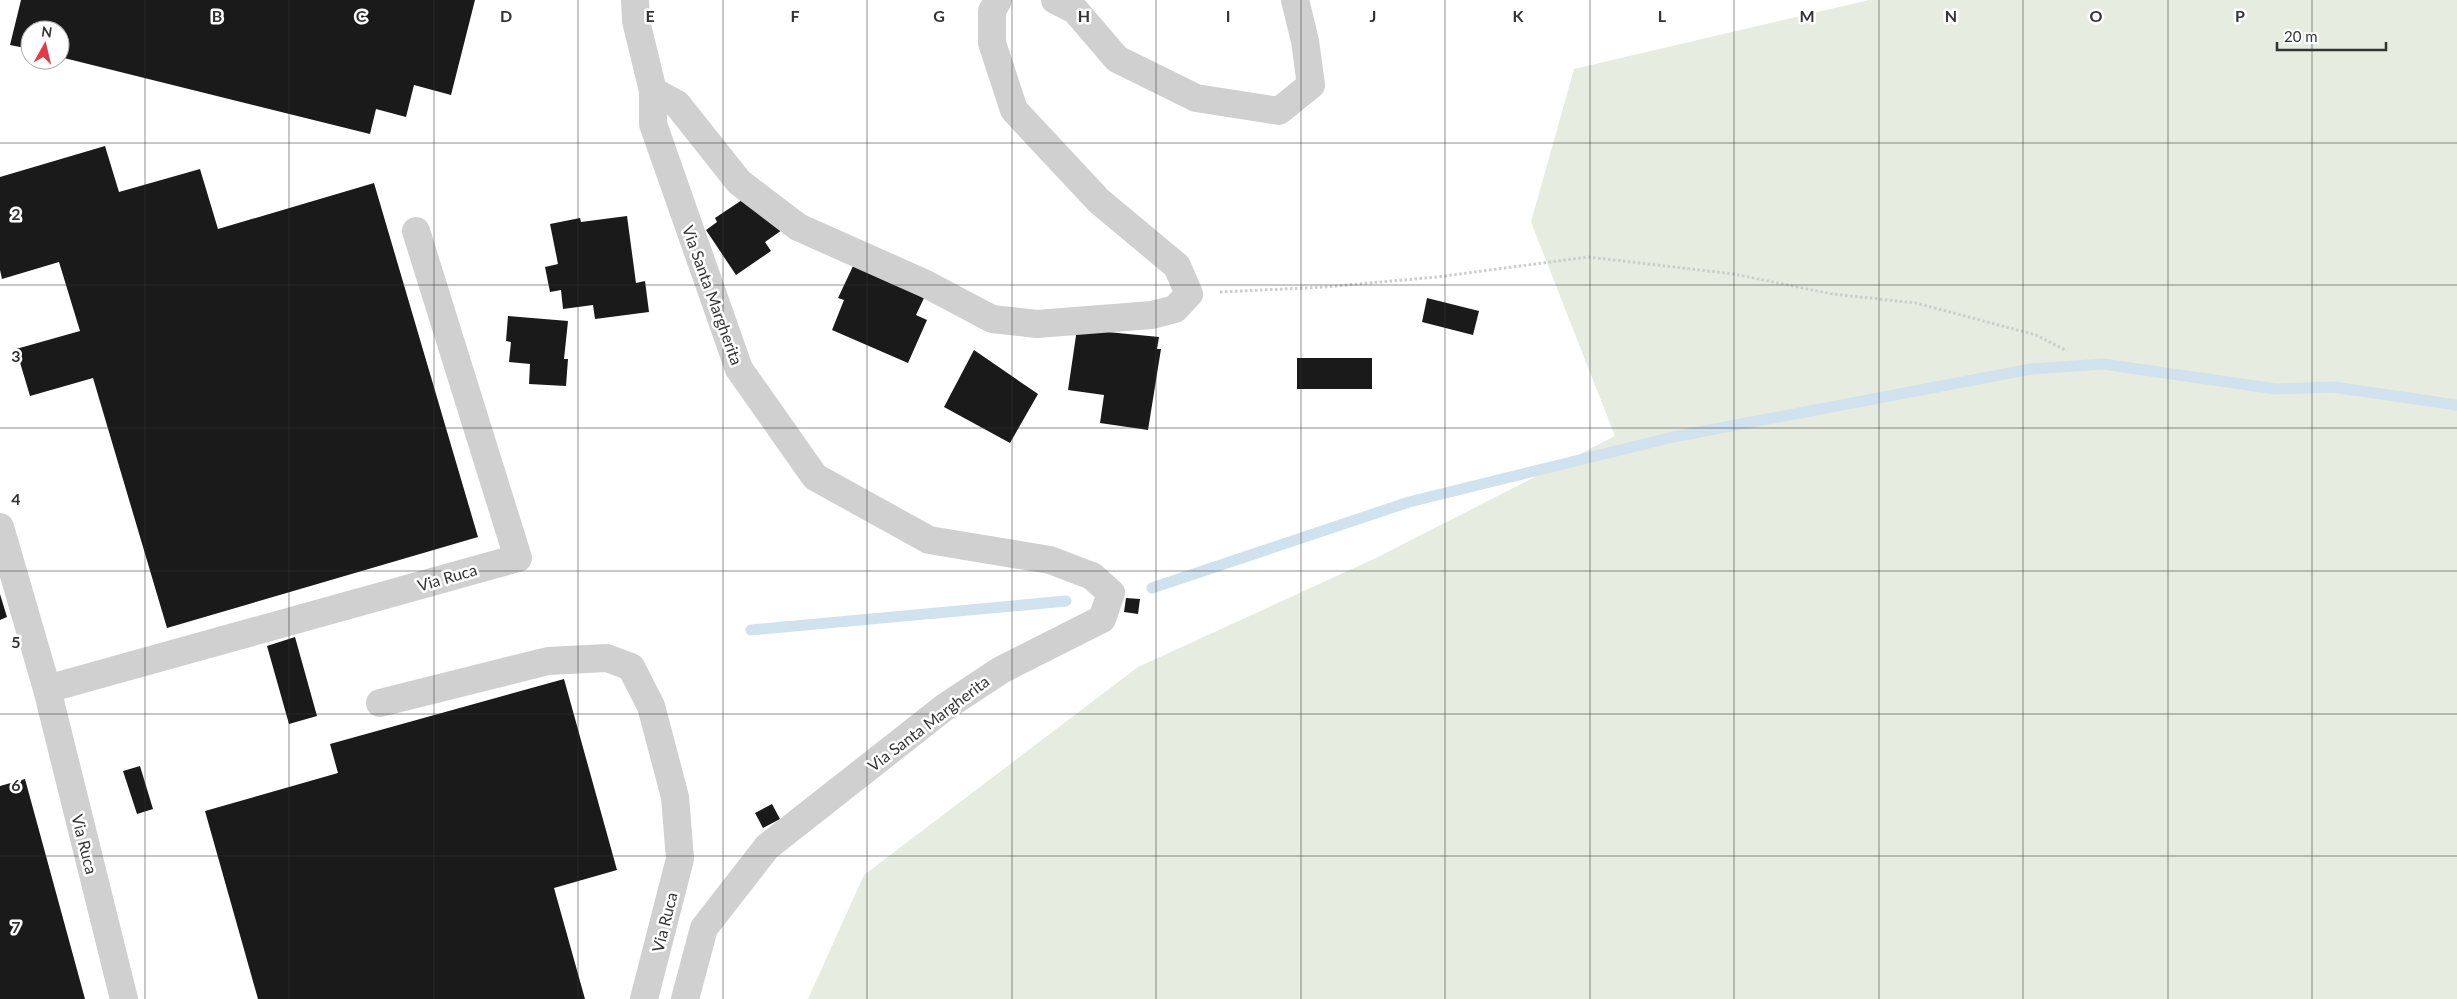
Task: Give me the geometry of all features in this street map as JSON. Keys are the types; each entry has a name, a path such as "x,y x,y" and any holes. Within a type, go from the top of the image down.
{"street":[{"name":"Via Santa Margherita","path":"635,0 636,21 653,91 653,124 739,369 815,477 929,540 1050,560 1092,576 1111,593 1102,619 1000,670 945,707 767,847 704,928 685,999"},
{"path":"653,91 677,104 739,182 798,227 926,284 992,319 1037,324 1152,315 1175,309 1189,294 1177,266 1099,201 1014,110 992,44 992,11 998,0"},
{"path":"1055,0 1074,10 1117,59 1187,94 1196,98 1279,111 1311,85 1305,41 1295,0"},
{"name":"Via Ruca","path":"47,689 518,558 416,231"},
{"name":"Via Ruca","path":"0,527 47,689 124,999"},
{"name":"Via Ruca","path":"380,703 548,662 607,658 631,667 651,706 675,797 680,859 644,999"}],"path":[{"path":"1189,294 1437,277 1588,257 1734,274 1832,294 1916,303 2036,335 2067,351"}],"shaded area":[{"path":"1869,0 2457,0 2457,999 808,999 864,875 1138,667 1376,558 1615,436 1531,222 1574,69"}],"building":[{"path":"21,0 475,0 451,95 414,85 406,117 376,109 370,134 70,59 70,20 20,20 20,47 10,45"},
{"path":"105,146 119,192 200,169 218,229 374,183 478,537 167,628 93,378 30,396 16,349 80,331 59,262 2,279 0,270 0,177"},
{"path":"745,198 782,230 765,242 771,251 736,275 706,230 717,222 715,218"},
{"path":"627,216 636,283 645,281 649,312 595,319 593,305 563,309 561,290 550,292 545,267 558,264 550,224 580,218 581,222"},
{"path":"854,264 925,296 916,315 927,320 908,363 832,330 844,300 838,298"},
{"path":"1427,298 1479,311 1473,335 1422,322"},
{"path":"508,316 568,321 564,359 568,359 566,386 529,384 530,364 509,362 511,342 506,341"},
{"path":"1077,329 1159,337 1157,349 1161,349 1148,430 1100,423 1104,395 1068,390"},
{"path":"974,350 1038,394 1010,443 944,407"},
{"path":"1297,358 1372,358 1372,389 1297,389"},
{"path":"0,594 7,617 0,620"},
{"path":"1126,598 1140,599 1138,614 1124,612"},
{"path":"295,637 317,716 289,724 267,646"},
{"path":"564,679 617,870 554,888 585,999 258,999 205,811 338,773 330,744"},
{"path":"140,766 153,809 137,814 123,771"},
{"path":"25,779 85,999 0,999 0,786"},
{"path":"772,804 780,819 763,828 755,813"}],"waterway":[{"path":"1152,588 1409,502 1673,437 2031,369 2103,364 2276,389 2333,387 2457,405"},
{"path":"751,630 1066,601"}]}
